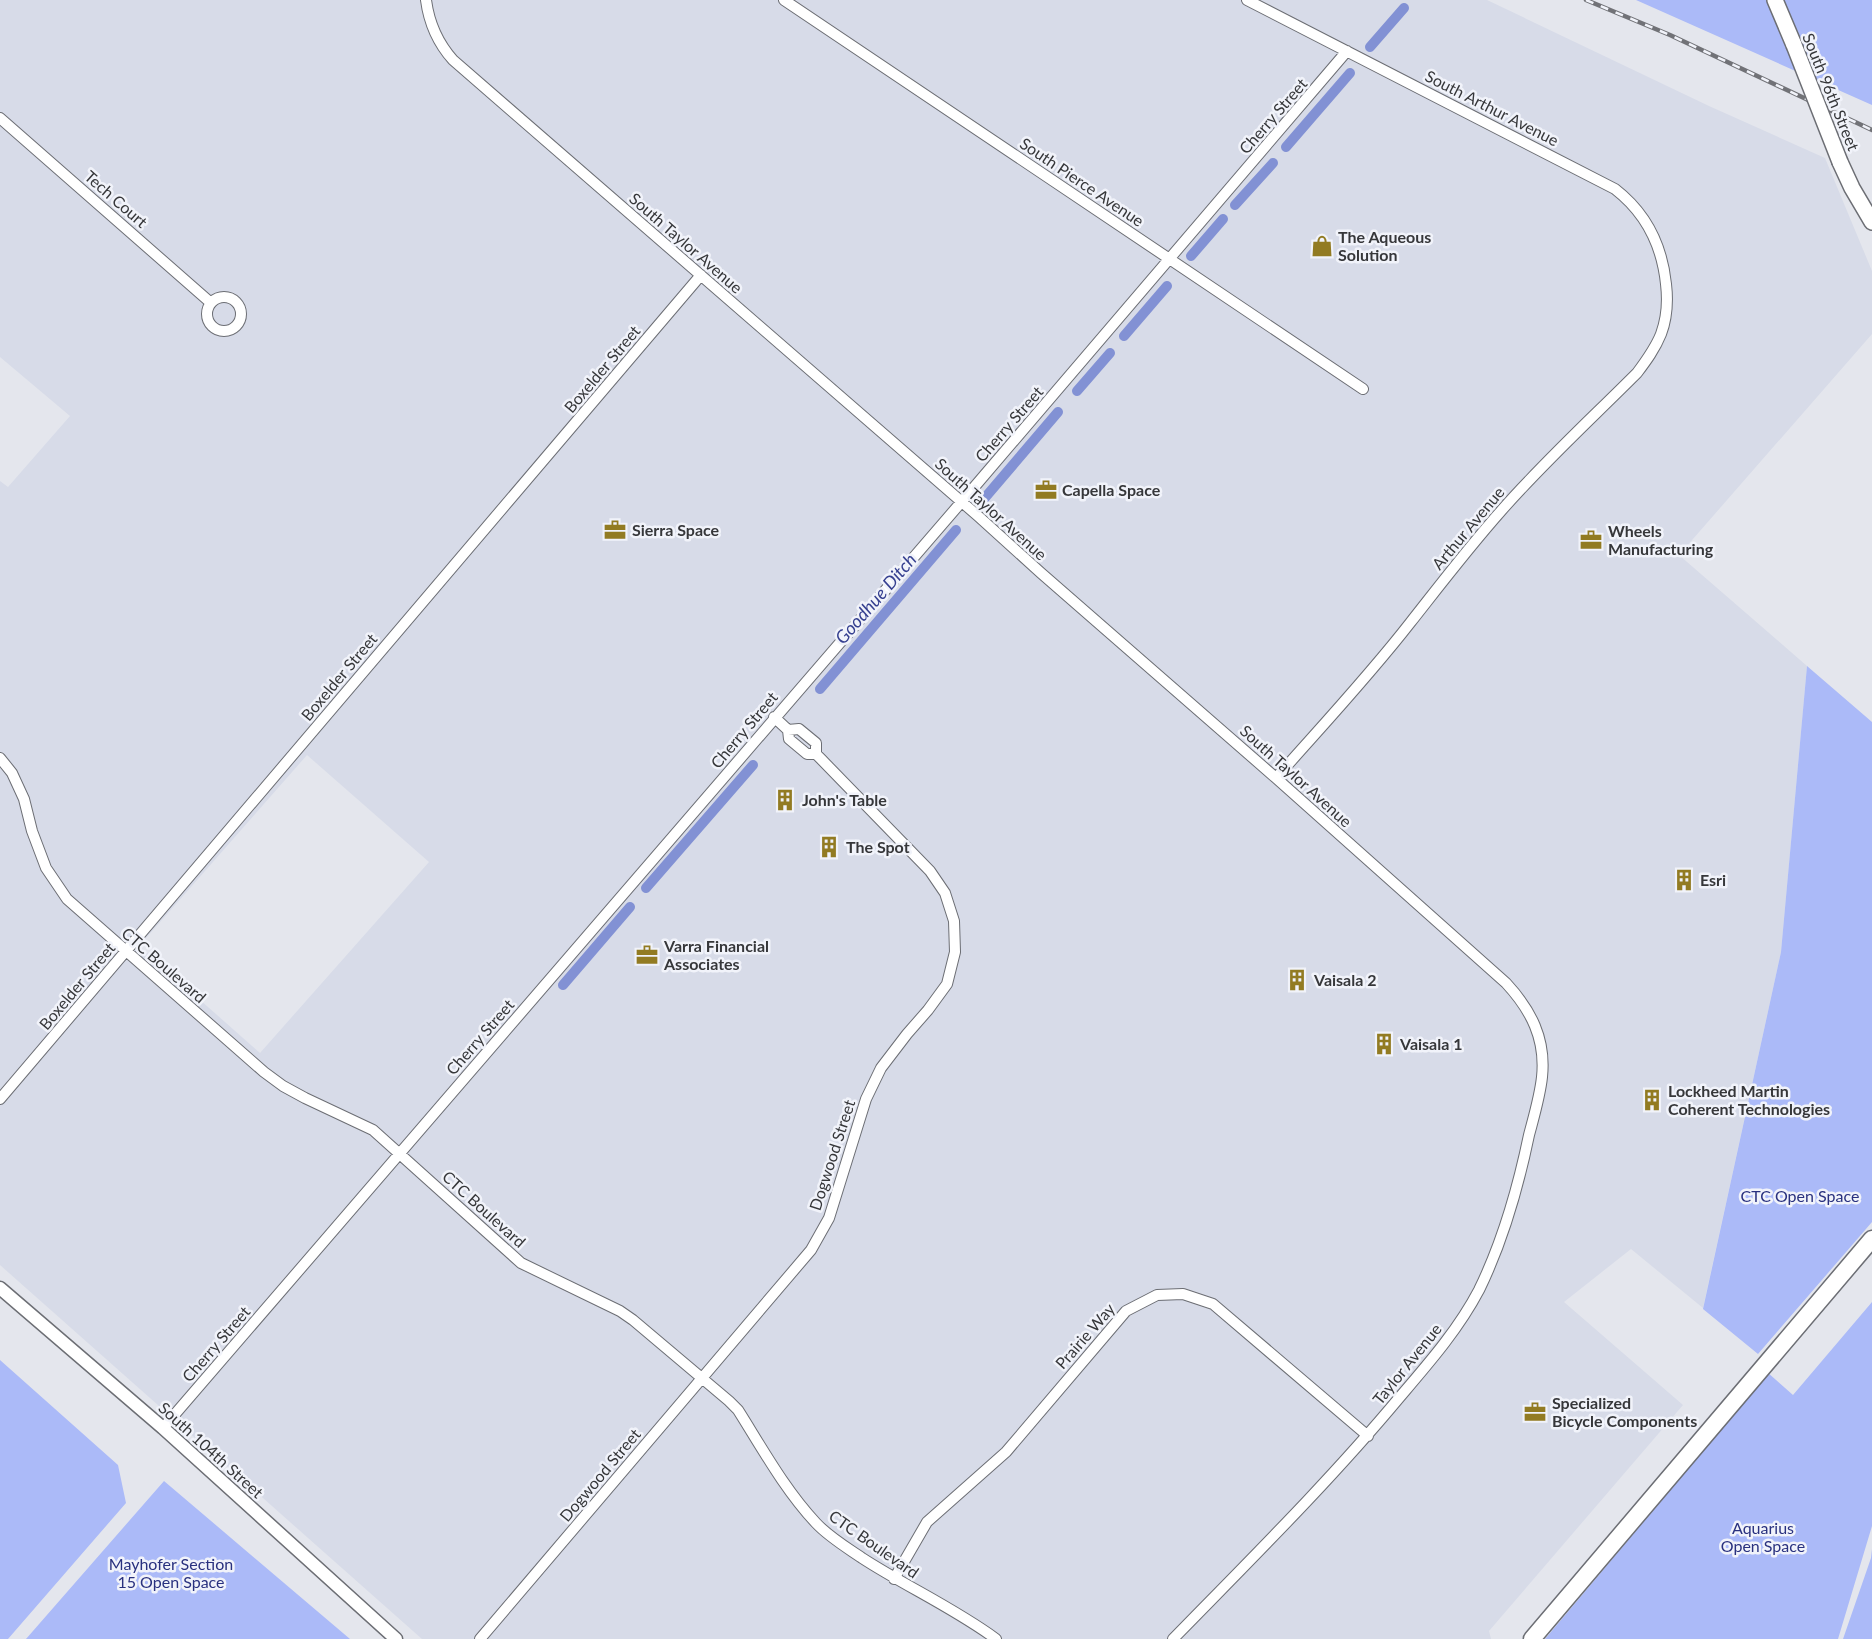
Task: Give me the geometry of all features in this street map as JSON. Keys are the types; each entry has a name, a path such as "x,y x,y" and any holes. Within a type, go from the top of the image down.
{"main road":[{"name":"South 96th Street","path":"1776,0 1840,162 1852,188 1872,222"},
{"path":"1532,1639 1872,1239"}],"street":[{"name":"South Taylor Avenue","path":"426,0 430,25 453,60 1276,778 1506,983 1530,1012 1540,1041"},
{"name":"South Pierce Avenue","path":"784,0 1363,389"},
{"name":"South Arthur Avenue","path":"1247,0 1615,189 1639,211 1650,226 1659,247 1667,294"},
{"name":"Cherry Street","path":"163,1428 1347,51"},
{"name":"Tech Court","path":"0,118 211,303"},
{"name":"Boxelder Street","path":"0,1099 701,276"},
{"name":"Arthur Avenue","path":"1276,778 1367,676 1501,510 1637,374 1651,355 1661,334 1667,294"},
{"name":"Dogwood Street","path":"480,1639 702,1379 794,1270 816,1241 829,1218 866,1099 881,1068 928,1010 946,984 955,952 954,921 945,893 930,871 816,754 816,743 799,729 788,730 774,718"},
{"name":"CTC Boulevard","path":"0,758 12,773 24,799 32,831 46,868 67,899 264,1072 304,1098 373,1130 521,1263 620,1311 633,1320 738,1410 785,1483 816,1523 846,1548 894,1579 963,1617 996,1639"},
{"name":"Taylor Avenue","path":"1172,1639 1315,1494 1368,1436 1441,1348 1463,1318 1491,1264 1504,1229 1521,1172 1542,1077 1540,1041"},
{"name":"South 104th Street","path":"0,1288 163,1428 396,1639"},
{"name":"Prairie Way","path":"894,1579 927,1522 1006,1452 1126,1311 1157,1295 1183,1294 1213,1304 1368,1436"}],"shaded area":[{"path":"0,0 1487,0 1709,106 1825,158 1872,271 1872,334 1679,555 1807,666 1781,952 1703,1308 1631,1249 1564,1302 1683,1405 1489,1631 1491,1639 422,1639 0,1265 0,481 8,487 70,416 0,357","holes":["307,755 429,862 260,1053 139,946"]}],"green space":[{"path":"1636,0 1872,0 1872,105"},
{"name":"CTC Open Space","path":"1807,666 1872,722 1872,1222 1758,1354 1703,1309 1781,952"},
{"name":"Aquarius Open Space","path":"1872,1302 1872,1526 1838,1639 1545,1639 1715,1437 1767,1372 1793,1395"},
{"path":"0,1360 118,1465 126,1503 8,1639 0,1639"},
{"name":"Mayhofer Section 15 Open Space","path":"164,1481 350,1639 26,1639"},
{"path":"1872,1549 1872,1639 1843,1639 1871,1558"}],"waterway":[{"name":"Goodhue Ditch","path":"1370,47 1404,8"},
{"name":"Goodhue Ditch","path":"1286,147 1350,73"},
{"name":"Goodhue Ditch","path":"1235,205 1273,163"},
{"name":"Goodhue Ditch","path":"1191,256 1223,219"},
{"name":"Goodhue Ditch","path":"1124,336 1167,286"},
{"name":"Goodhue Ditch","path":"1077,391 1110,353"},
{"name":"Goodhue Ditch","path":"983,500 1058,412"},
{"name":"Goodhue Ditch","path":"820,689 956,530"},
{"name":"Goodhue Ditch","path":"646,888 753,765"},
{"name":"Goodhue Ditch","path":"563,985 630,907"}],"railway":[{"path":"1586,0 1670,35 1872,130"}],"place":[{"name":"The Aqueous Solution","path":"1322,246"},
{"name":"Capella Space","path":"1046,490"},
{"name":"Sierra Space","path":"615,530"},
{"name":"Wheels Manufacturing","path":"1591,540"},
{"name":"John's Table","path":"785,800"},
{"name":"The Spot","path":"829,847"},
{"name":"Esri","path":"1684,880"},
{"name":"Varra Financial Associates","path":"647,955"},
{"name":"Vaisala 2","path":"1297,980"},
{"name":"Vaisala 1","path":"1384,1044"},
{"name":"Lockheed Martin Coherent Technologies","path":"1652,1100"},
{"name":"Specialized Bicycle Components","path":"1535,1412"}]}
